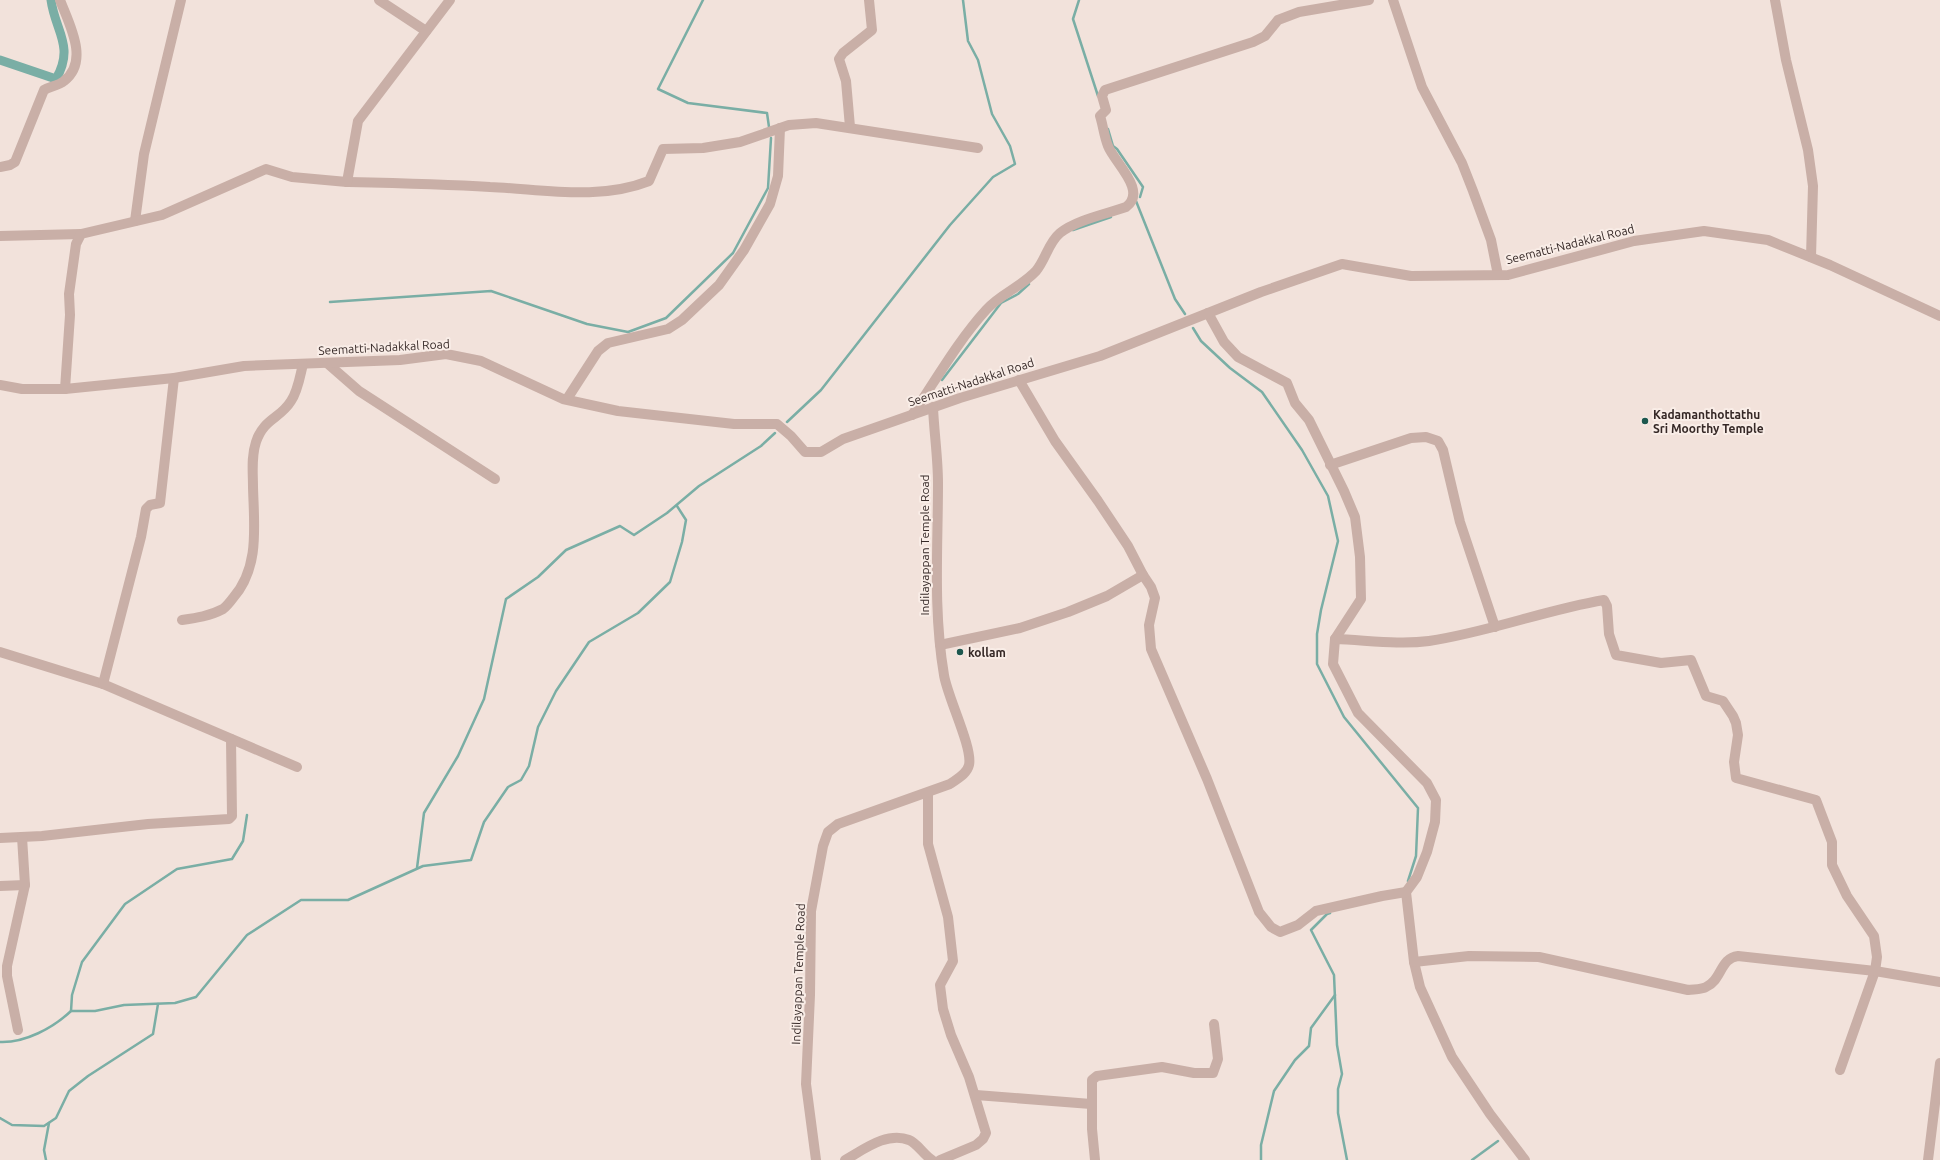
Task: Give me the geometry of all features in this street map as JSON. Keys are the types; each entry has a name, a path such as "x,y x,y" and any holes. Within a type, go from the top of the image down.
{"street":[{"path":"0,167 10,165 15,162 44,90 63,83 68,78 75,66 77,51 71,27 60,0"},
{"path":"135,221 144,154 181,0"},
{"path":"378,0 426,31"},
{"path":"347,182 358,120 450,0"},
{"path":"850,127 846,81 839,58 843,53 872,30 873,25 869,0"},
{"path":"912,415 964,337 986,310 1000,298 1028,279 1037,269 1052,241 1061,232 1075,225 1126,207 1130,204 1133,196 1133,190 1128,177 1108,146 1100,116 1106,110 1102,96 1105,90 1253,42 1265,36 1278,20 1299,12 1369,0"},
{"path":"1393,0 1422,87 1462,163 1490,240 1498,275"},
{"path":"1775,0 1786,60 1808,150 1814,186 1811,257"},
{"path":"0,236 81,234 162,215 266,169 292,177 347,182 491,187 573,193 631,188 649,181 663,149 703,148 740,142 789,125 816,123 850,127 978,148"},
{"path":"567,400 598,351 608,343 668,329 682,320 719,285 744,250 770,204 778,176 780,128"},
{"name":"Seematti-Nadakkal Road","path":"0,385 22,389 64,389 174,378 244,366 400,360 446,354 481,360 567,400 618,411 734,424 776,424 791,436 805,452 821,452 843,440 933,407 1100,356 1261,292 1342,264 1411,276 1508,275 1634,240 1704,231 1768,240 1811,257 1940,316"},
{"path":"64,389 70,315 69,294 76,244 81,234"},
{"path":"1208,313 1224,342 1238,357 1287,383 1296,403 1308,420 1344,491 1355,517 1360,557 1362,599 1335,639 1333,664 1358,713 1427,784 1436,800 1435,822 1427,852 1416,877 1406,892 1414,962 1420,987 1452,1057 1490,1114 1525,1160"},
{"path":"327,363 359,391 494,479"},
{"path":"182,620 205,616 224,608 241,589 250,572 254,553 252,462 255,444 263,426 291,402 303,364"},
{"path":"103,684 141,538 146,509 150,505 160,503 174,378"},
{"path":"1019,380 1055,441 1128,546 1151,587 1155,598 1149,625 1150,649 1207,779 1259,912 1271,927 1280,932 1298,925 1316,912 1382,896 1406,892"},
{"name":"Indilayappan Temple Road","path":"816,1160 806,1084 810,995 811,911 823,846 828,832 838,824 950,784 963,775 969,765 968,751 944,677 940,645 936,588 938,482 933,407"},
{"path":"1330,464 1411,438 1426,437 1438,441 1443,450 1460,522 1495,627"},
{"path":"940,645 1020,628 1054,617 1107,596 1143,575"},
{"path":"1335,639 1392,642 1428,641 1495,627 1572,605 1604,600 1607,606 1609,634 1616,655 1661,663 1691,660 1706,696 1723,701 1733,716 1738,735 1734,762 1736,778 1816,800 1832,842 1832,865 1847,896 1874,936 1877,957 1875,971 1840,1070"},
{"path":"0,652 103,684 297,767"},
{"path":"0,838 148,824 229,819 232,816 231,739"},
{"path":"928,793 928,844 948,917 953,961 940,985 943,1010 976,1095 986,1133 983,1139 976,1145 940,1160"},
{"path":"18,1030 7,976 7,966 25,885 22,837"},
{"path":"0,886 25,885"},
{"path":"1414,962 1469,956 1540,957 1688,990 1706,988 1715,981 1725,962 1731,957 1738,956 1875,971 1940,982"},
{"path":"1095,1160 1092,1080 1097,1076 1162,1067 1194,1073 1213,1073 1218,1059 1214,1024"},
{"path":"1928,1160 1940,1063"},
{"path":"976,1095 1092,1104"},
{"path":"845,1160 883,1139 900,1138 910,1140 925,1156 932,1160"}],"waterway":[{"path":"0,60 56,79 64,57 64,48 51,0"},
{"path":"703,0 658,89 688,103 767,113 769,127"},
{"path":"787,422 821,390 950,225 993,177 1015,164 1010,146 992,114 978,60 968,41 963,0"},
{"path":"1079,0 1073,19 1098,96"},
{"path":"1108,129 1113,146 1117,149 1143,187 1140,197"},
{"path":"330,302 491,291 587,324 628,332 666,318 733,253 768,188 771,138"},
{"path":"1136,201 1175,299 1185,314"},
{"path":"1073,230 1111,217"},
{"path":"942,380 1001,303 1018,294 1029,284"},
{"path":"1193,328 1201,341 1230,368 1262,392 1302,450 1328,496 1338,541 1321,610 1317,634 1317,664 1344,717 1418,808 1416,856 1408,881"},
{"path":"417,868 424,813 458,756 484,699 506,599 538,577 566,550 620,526 634,535 667,513 699,486 761,446 775,433"},
{"path":"0,1042 9,1042 29,1037 47,1029 71,1011 95,1011 124,1005 175,1003 196,997 247,935 301,900 348,900 423,866 471,860 484,822 508,787 521,780 529,766 538,727 556,691 589,642 638,613 670,582 682,542 686,520 677,506"},
{"path":"71,1011 72,995 82,962 125,904 177,869 232,859 243,841 247,815"},
{"path":"1330,913 1327,914 1311,930 1334,975 1337,1045 1342,1074 1338,1089 1338,1113 1347,1160"},
{"path":"1261,1160 1261,1145 1274,1091 1295,1060 1309,1046 1311,1028 1335,995"},
{"path":"0,1118 12,1125 44,1126 56,1118 69,1091 88,1076 153,1034 158,1004"},
{"path":"46,1160 44,1150 49,1123"},
{"path":"1472,1160 1498,1141"}],"place":[{"name":"Kadamanthottathu Sri Moorthy Temple","path":"1645,421"},
{"name":"kollam","path":"960,652"}]}
